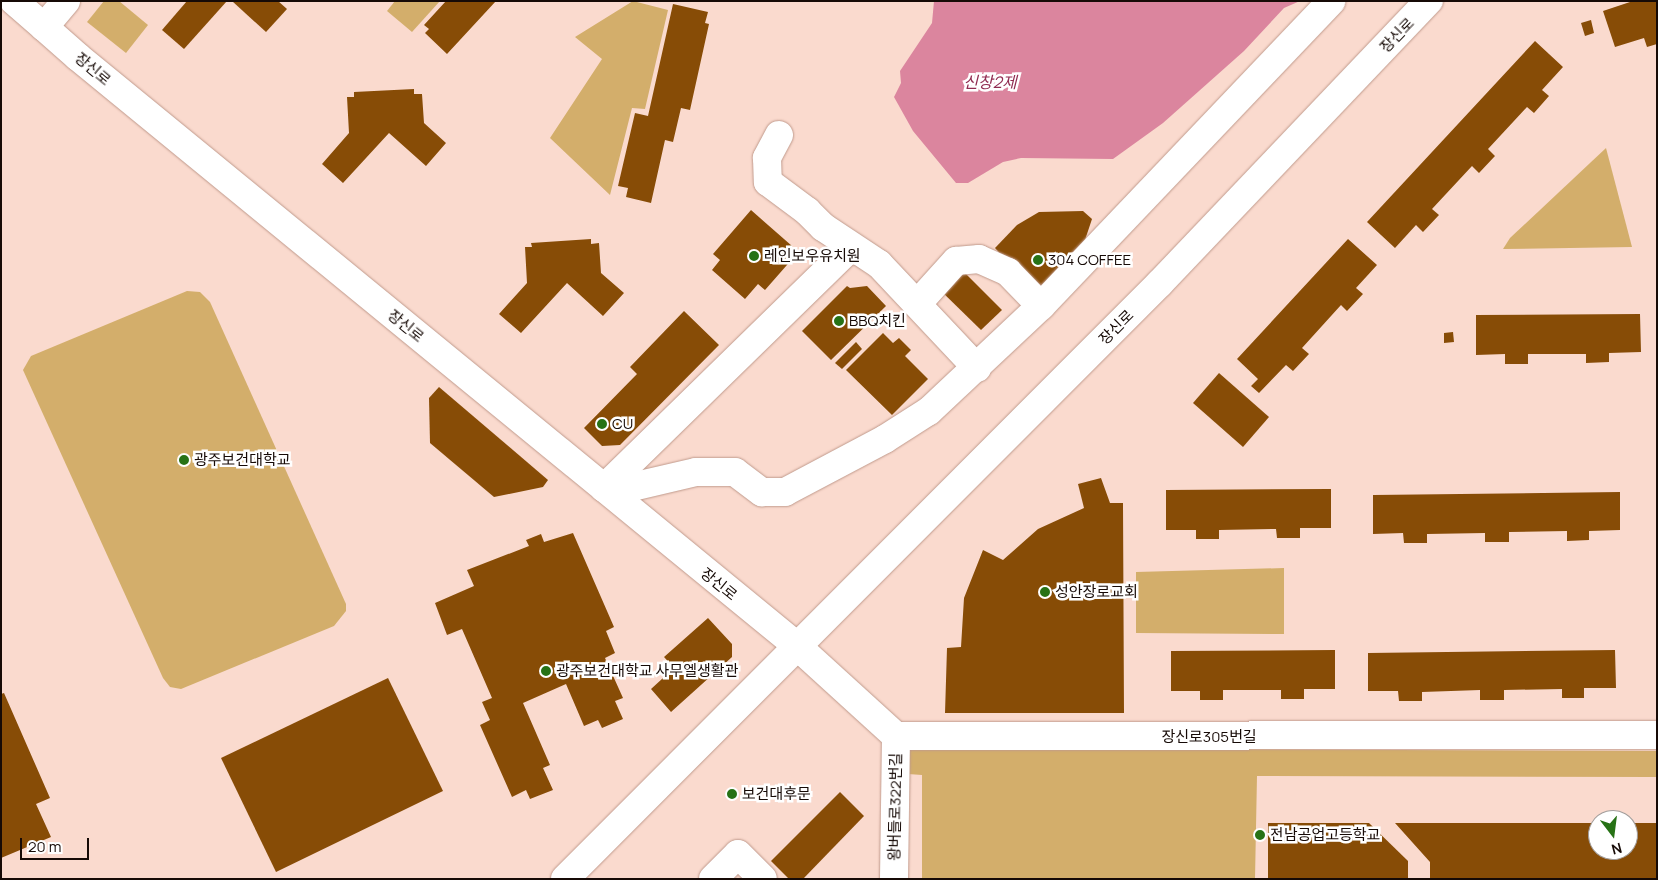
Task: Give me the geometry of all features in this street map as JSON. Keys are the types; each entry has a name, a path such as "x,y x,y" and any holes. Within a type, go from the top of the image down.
{"street":[{"name":"장신로","path":"14,1 796,645"},
{"path":"44,27 66,1"},
{"path":"604,488 636,486 696,472 735,472 762,492 785,492 885,439 929,411 1041,306 1331,1"},
{"name":"장신로","path":"565,879 796,645 1160,282 1418,5"},
{"path":"779,134 768,158 768,182 851,247 879,264 896,285 918,303 977,368"},
{"path":"604,488 851,247"},
{"path":"918,303 956,261 979,259 1008,272 1041,306"},
{"path":"796,645 896,736"},
{"name":"장신로305번길","path":"896,736 1657,735"},
{"name":"왕버들로322번길","path":"894,879 896,736"},
{"path":"713,879 738,854 763,879"}],"shaded area":[{"path":"104,1 119,1 148,25 126,53 87,22"},
{"path":"395,1 440,1 412,32 387,11"},
{"path":"633,1 668,10 645,109 632,108 610,195 550,138 602,59 575,37"},
{"path":"1606,148 1632,247 1503,249 1510,238"},
{"path":"187,291 200,292 210,302 346,604 346,611 334,626 181,689 170,687 163,678 23,370 31,356"},
{"path":"1284,568 1284,634 1136,633 1136,572"},
{"path":"909,748 1657,751 1657,777 1257,776 1255,879 922,879 922,775 908,774"}],"water":[{"name":"신창2제","path":"934,1 1300,1 1284,8 1244,51 1163,123 1113,159 1021,158 1003,162 968,183 956,183 913,131 894,97 901,83 900,71 932,23"}],"building":[{"path":"187,1 227,1 184,49 162,30"},
{"path":"232,1 278,1 287,9 266,32"},
{"path":"446,1 496,1 447,54 425,33 429,29 424,25"},
{"path":"1633,1 1657,1 1657,44 1647,47 1644,38 1615,47 1603,11"},
{"path":"673,4 708,12 705,23 709,24 690,110 681,108 673,142 665,140 651,203 626,197 628,188 618,186 635,113 648,116"},
{"path":"1591,20 1594,33 1585,36 1581,23"},
{"path":"1535,41 1563,67 1542,90 1549,96 1534,113 1527,107 1488,149 1495,156 1479,173 1472,166 1432,209 1439,215 1423,232 1416,225 1395,248 1367,222"},
{"path":"414,89 414,94 422,94 424,123 446,143 426,166 389,133 343,183 322,164 349,133 347,97 354,97 354,92"},
{"name":"레인보우유치원","path":"751,210 792,246 787,251 794,257 765,290 758,284 745,299 712,270 720,260 713,254"},
{"name":"304 COFFEE","path":"1083,211 1092,219 1084,243 1035,293 995,248 1017,225 1039,212"},
{"path":"591,239 591,244 599,243 601,273 624,293 603,316 567,283 521,333 499,314 527,283 525,247 532,247 531,243"},
{"path":"1348,239 1377,265 1356,288 1363,294 1347,311 1341,305 1302,348 1309,354 1293,371 1286,365 1259,393 1251,386 1258,379 1237,359"},
{"path":"959,267 1002,310 981,330 938,288"},
{"path":"847,286 850,288 867,286 886,306 831,360 802,331"},
{"path":"684,311 719,345 620,445 602,446 584,428 637,374 630,367"},
{"path":"1640,314 1641,352 1609,353 1609,362 1586,363 1586,354 1528,354 1528,364 1505,364 1505,354 1476,355 1476,315"},
{"path":"1453,332 1454,342 1444,343 1444,333"},
{"path":"883,333 893,343 899,338 911,350 905,356 928,379 892,415 846,370"},
{"path":"856,342 862,349 842,369 835,363"},
{"path":"1219,373 1269,417 1243,447 1193,403"},
{"path":"439,387 548,480 543,487 494,497 430,443 429,398"},
{"name":"성안장로교회","path":"1101,478 1110,503 1123,503 1124,713 945,713 947,648 961,647 964,598 983,550 1003,560 1038,529 1084,508 1078,484"},
{"path":"1331,489 1331,528 1300,528 1300,538 1277,538 1276,529 1219,530 1219,539 1196,539 1196,530 1166,530 1166,490"},
{"path":"1620,492 1620,530 1589,531 1589,540 1567,541 1567,531 1509,532 1509,542 1485,542 1485,533 1427,534 1427,543 1404,543 1403,533 1373,534 1373,495"},
{"name":"광주보건대학교 사무엘생활관","path":"573,533 614,627 606,631 615,653 605,658 623,698 615,701 623,719 602,728 598,720 584,726 566,684 523,703 550,765 543,768 553,790 530,799 526,790 512,797 480,725 490,720 482,702 492,698 462,629 447,635 435,603 474,586 467,570 529,546 526,540 541,534 544,542"},
{"path":"708,618 732,644 732,657 671,712 651,689 674,668 664,657"},
{"path":"1335,650 1335,689 1304,689 1304,699 1281,699 1281,690 1223,690 1223,700 1200,700 1200,691 1171,691 1171,651"},
{"path":"1615,650 1616,688 1584,688 1584,698 1562,698 1562,689 1504,690 1504,700 1480,700 1480,690 1422,692 1422,701 1399,701 1398,691 1368,691 1368,653"},
{"path":"388,678 443,791 276,872 221,758"},
{"path":"4,693 50,798 36,804 51,837 1,858 1,694"},
{"path":"840,792 864,816 803,879 789,879 771,861"},
{"path":"1268,823 1369,823 1408,861 1408,879 1268,879"},
{"path":"1395,823 1588,823 1588,860 1638,860 1638,823 1657,823 1657,879 1430,879 1430,862"}],"place":[{"name":"레인보우유치원","path":"754,256"},
{"name":"304 COFFEE","path":"1038,260"},
{"name":"BBQ치킨","path":"839,321"},
{"name":"CU","path":"602,424"},
{"name":"광주보건대학교","path":"184,460"},
{"name":"성안장로교회","path":"1045,592"},
{"name":"광주보건대학교 사무엘생활관","path":"546,671"},
{"name":"보건대후문","path":"732,794"},
{"name":"전남공업고등학교","path":"1260,835"}]}
